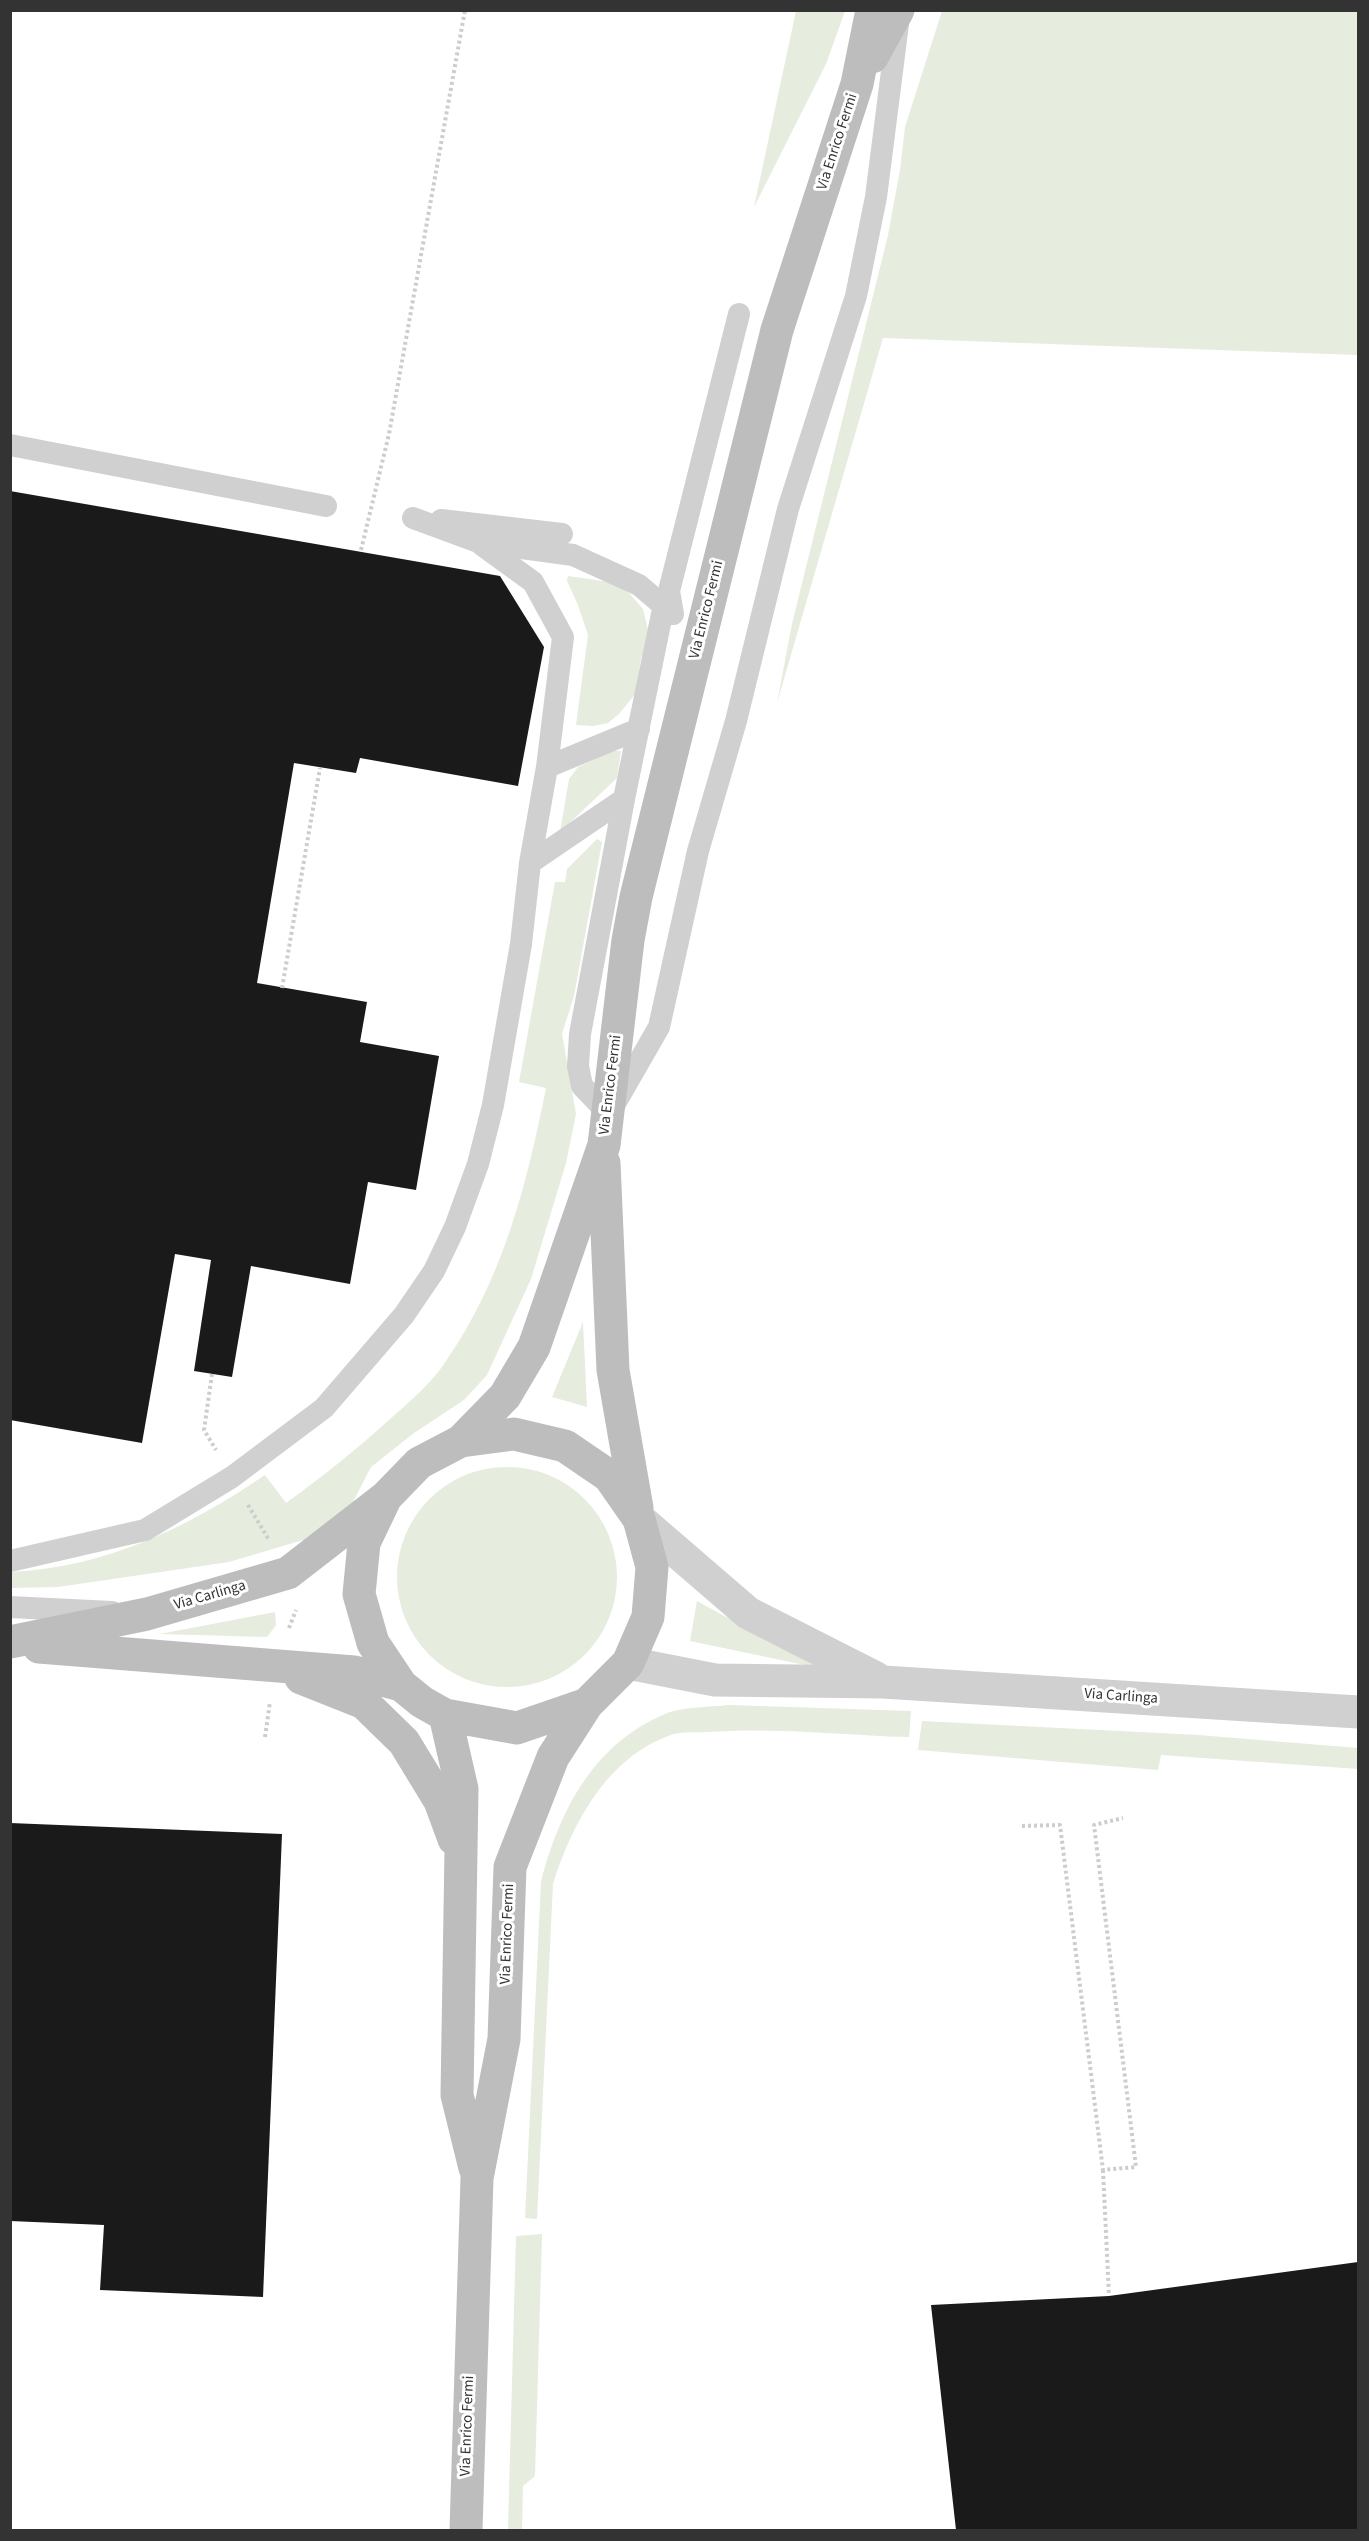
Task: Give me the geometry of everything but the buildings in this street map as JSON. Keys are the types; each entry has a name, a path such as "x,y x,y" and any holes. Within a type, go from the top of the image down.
{"street":[{"name":"Via Enrico Fermi","path":"639,1519 613,1370 606,1130 628,940 636,897 777,330 857,84 872,10"},
{"name":"Via Enrico Fermi","path":"857,84 899,10"},
{"name":"Via Enrico Fermi","path":"461,1441 505,1396 534,1347 606,1130"},
{"name":"Via Carlinga","path":"10,1644 147,1614 288,1574 386,1497 419,1462 461,1441 514,1434 565,1446 609,1476 639,1519 748,1612 883,1682"},
{"name":"Via Carlinga","path":"386,1497 364,1543 359,1594 373,1643 401,1685 422,1702 445,1715 517,1728 587,1704 628,1663 648,1617 652,1567 639,1519"},
{"name":"Via Carlinga","path":"10,1644 354,1672 401,1685"},
{"name":"Via Carlinga","path":"628,1663 715,1680 883,1682 1359,1712"},
{"name":"Via Carlinga","path":"274,1667 364,1703 404,1742 440,1801 462,1860"},
{"name":"Via Enrico Fermi","path":"466,2530 477,2178 504,2039 510,1867 553,1757 587,1704"},
{"name":"Via Enrico Fermi","path":"445,1715 462,1790 457,2096 477,2178"}],"lane":[{"path":"606,1130 659,1027 698,851 736,722 788,509 856,296 876,197 899,10"},
{"path":"673,614 669,591 739,314"},
{"path":"10,445 326,506"},
{"path":"562,534 412,518 478,542 573,555 639,585 673,614"},
{"path":"10,1561 145,1530 232,1477 324,1408 404,1315 434,1271 456,1227 478,1164 493,1106 521,944 530,863 547,767 563,637 533,582 478,542"},
{"path":"606,1130 582,1086 578,1066 580,1034 624,799 662,614 673,614"},
{"path":"547,767 639,729"},
{"path":"530,863 624,799"},
{"path":"10,1606 147,1614"}],"path":[{"path":"361,550 389,434 465,10"},
{"path":"282,988 320,768"},
{"path":"1103,2170 1136,2167 1094,1825 1123,1818"},
{"path":"1022,1826 1060,1825 1103,2170 1109,2296"}],"shaded area":[{"path":"796,11 845,11 826,64 754,207"},
{"path":"942,11 1358,11 1358,355 883,338 777,703 792,624 888,235 905,127"},
{"path":"568,576 616,583 643,609 648,630 647,645 641,658 636,693 619,714 608,723 593,726 576,725 588,635 567,581"},
{"path":"612,751 621,751 617,778 560,832 569,779 578,767"},
{"path":"597,839 602,842 574,996 562,1034 576,1114 566,1163 531,1279 487,1375 464,1400 414,1433 371,1467 354,1500 337,1524 310,1538 229,1562 58,1587 11,1588 11,1572 46,1569 80,1562 145,1542 206,1512 265,1475 286,1503 377,1431 434,1377 466,1330 483,1297 498,1264 521,1195 546,1088 519,1082 555,882 565,882 567,869"},
{"path":"583,1322 587,1407 552,1397"},
{"path":"507,1467 528,1469 559,1480 585,1499 604,1525 615,1556 617,1577 615,1598 604,1629 585,1655 559,1674 528,1685 507,1687 486,1685 455,1674 429,1655 410,1629 399,1598 397,1577 399,1556 410,1525 429,1499 455,1480 486,1469"},
{"path":"697,1601 819,1668 690,1641"},
{"path":"275,1612 276,1625 267,1637 160,1634"},
{"path":"729,1705 911,1711 909,1737 757,1730 675,1734 648,1745 628,1759 595,1795 570,1838 553,1884 537,2219 525,2218 541,1882 558,1830 583,1783 618,1743 640,1727 665,1714 687,1709"},
{"path":"922,1721 1198,1735 1358,1748 1358,1769 1161,1755 1158,1770 918,1750"},
{"path":"542,2234 535,2476 523,2486 522,2530 508,2530 516,2236"}]}
